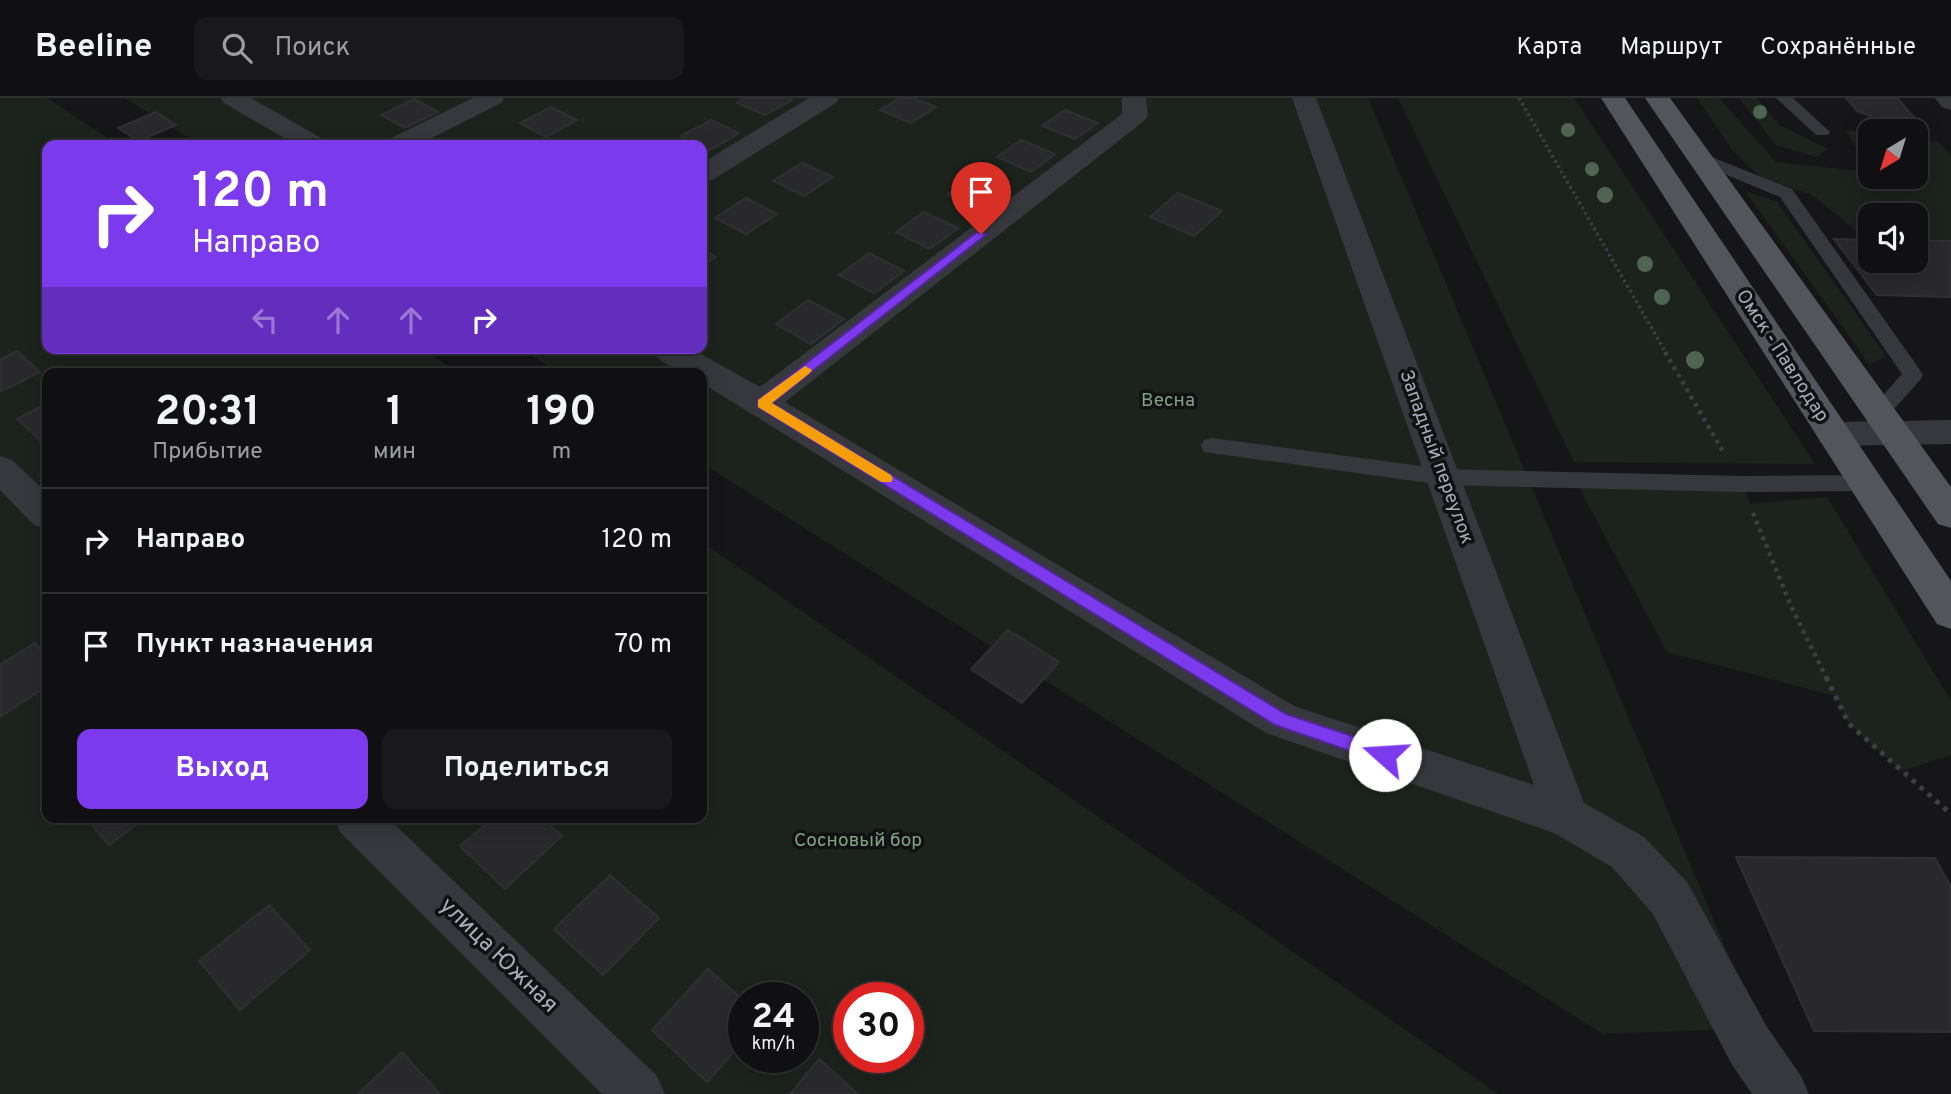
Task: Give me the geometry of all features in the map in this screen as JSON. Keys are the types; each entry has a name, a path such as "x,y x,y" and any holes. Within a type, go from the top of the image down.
{"main road":[{"name":"Омск - Павлодар","path":"1613,98 1951,613"},
{"path":"1657,98 1951,514"}],"street":[{"path":"233,98 305,140"},
{"path":"408,140 492,98"},
{"path":"707,171 827,98"},
{"path":"762,403 1135,116 1134,98"},
{"name":"Западный переулок","path":"1304,98 1567,817"},
{"path":"676,354 700,368"},
{"path":"707,372 1281,719 1567,817 1628,852 1670,898 1749,1045 1783,1094"},
{"path":"1833,434 1886,422 1951,432"},
{"path":"0,469 42,510"},
{"name":"улица Южная","path":"362,823 639,1094"}],"lane":[{"path":"1784,98 1822,132"},
{"path":"1699,157 1786,194 1794,205 1913,374 1886,422"},
{"path":"1212,446 1443,477 1742,484 1866,483"}],"path":[{"path":"1519,98 1742,484 1791,606 1849,724 1951,814"}],"green space":[{"name":"Сосновый бор","path":"0,98 47,98 110,140 42,140 42,354 430,354 451,368 42,368 42,823 707,823 707,545 1498,1094 0,1094"},
{"name":"Весна","path":"125,98 1368,98 1759,1028 1603,1034 707,466 707,368 551,368 529,354 707,354 707,140 192,140"},
{"path":"1398,98 1574,98 1815,464 1574,462"},
{"path":"1697,98 1719,98 1776,162 1858,171 1858,189 1928,189 1928,141 1938,142 1951,155 1951,241 1928,241 1928,203 1858,203 1858,232 1812,195 1759,176 1733,151"},
{"path":"1739,98 1757,98 1779,125 1828,149 1816,157 1776,145"},
{"path":"1846,130 1858,131 1858,152"},
{"path":"1745,191 1777,202 1886,356 1870,365"},
{"path":"1575,480 1742,484 1750,504 1827,497 1951,701 1951,755 1901,771 1849,724 1835,696 1667,652"}],"building":[{"path":"745,98 792,100 765,115 737,103"},
{"path":"900,98 913,98 936,107 911,123 880,110"},
{"path":"1846,98 1897,98 1916,119 1878,119 1857,111"},
{"path":"414,99 438,112 405,128 381,115"},
{"path":"551,107 577,120 546,137 520,123"},
{"path":"1065,110 1098,123 1075,139 1042,126"},
{"path":"156,112 176,125 140,140 118,128"},
{"path":"711,120 739,133 710,150 707,149 707,140 689,140 681,136"},
{"path":"1021,140 1055,154 1031,172 997,157"},
{"path":"802,163 833,177 804,196 773,181"},
{"path":"974,176 1008,191 982,210 948,194"},
{"path":"1178,193 1222,211 1194,236 1150,217"},
{"path":"746,198 777,214 746,234 715,218"},
{"path":"924,212 958,228 930,249 896,232"},
{"path":"1834,239 1858,240 1858,270"},
{"path":"1928,241 1951,241 1951,297 1877,295 1860,273 1928,273"},
{"path":"707,252 716,257 707,263"},
{"path":"869,253 904,271 874,293 839,275"},
{"path":"808,300 844,319 811,344 776,324"},
{"path":"17,351 40,372 0,392 0,360"},
{"path":"42,406 42,442 17,419"},
{"path":"1008,630 1059,662 1022,703 971,669"},
{"path":"35,643 42,651 42,689 0,717 0,665"},
{"path":"90,823 139,823 109,845"},
{"path":"487,823 548,823 562,836 505,889 460,846"},
{"path":"1736,857 1935,858 1951,887 1951,1032 1814,1031"},
{"path":"610,875 659,918 603,975 554,929"},
{"path":"269,905 310,950 240,1010 199,961"},
{"path":"708,969 728,987 728,1058 707,1082 652,1030"},
{"path":"402,1052 440,1094 358,1094"},
{"path":"819,1059 858,1094 790,1094 807,1073 819,1073"}],"slow traffic":[{"path":"805,370 762,403 886,478"}],"route":[{"path":"981,234 762,403 1281,719 1385,755"}]}
